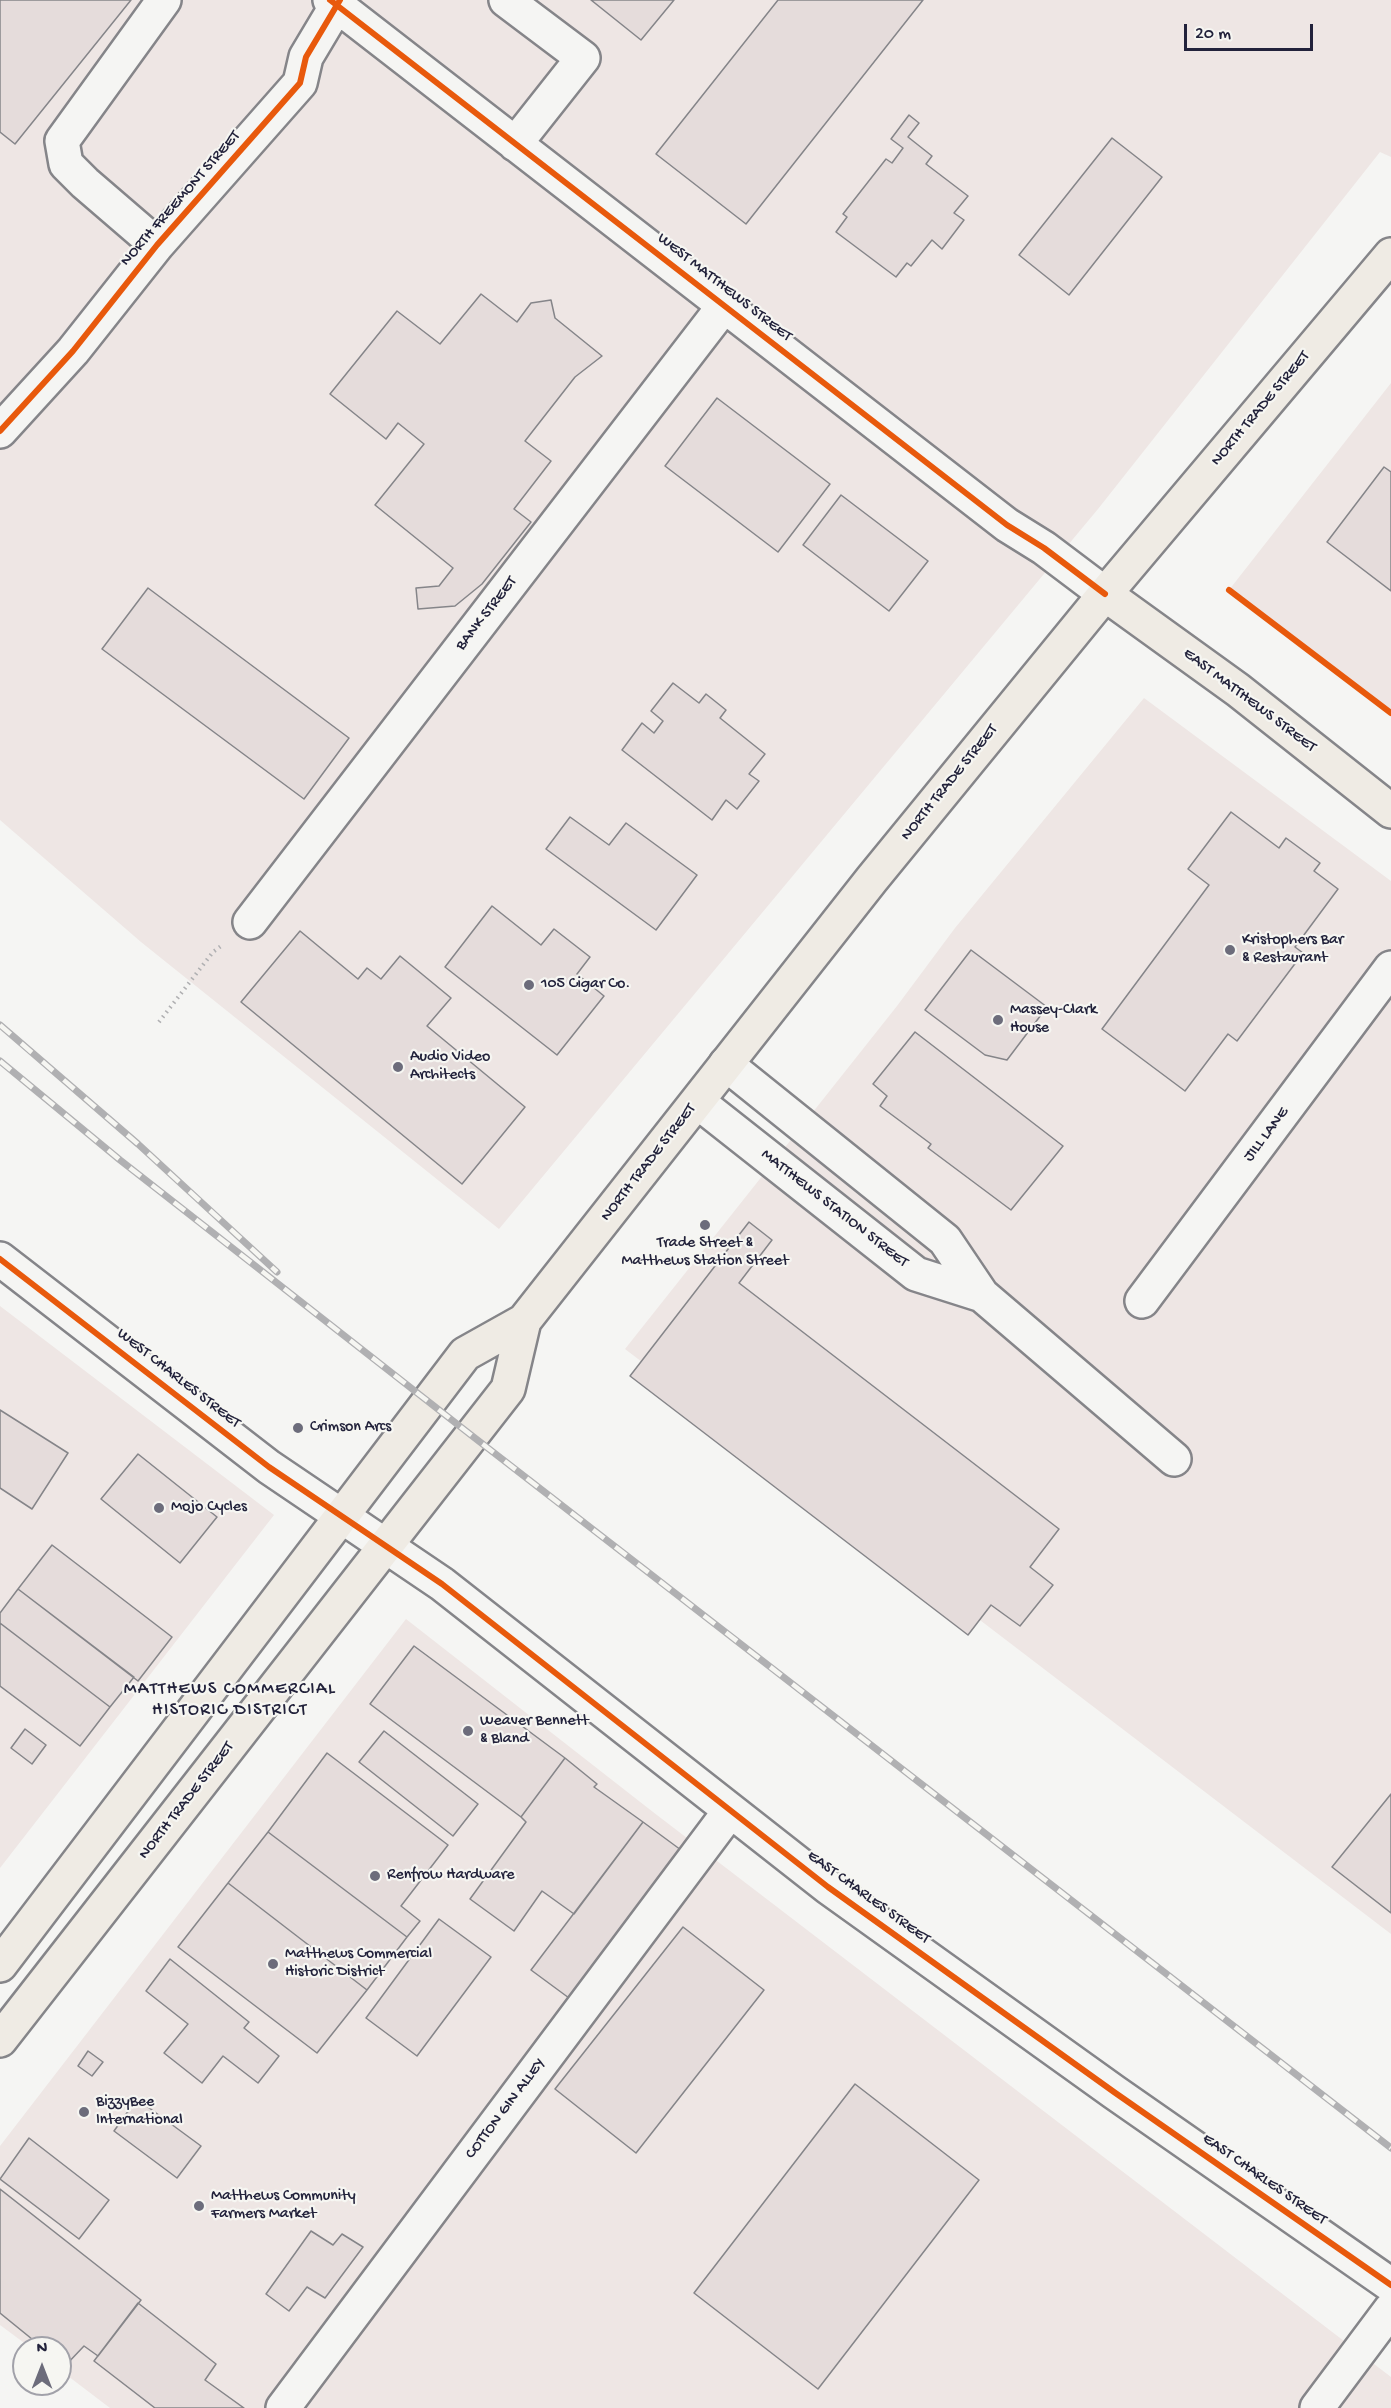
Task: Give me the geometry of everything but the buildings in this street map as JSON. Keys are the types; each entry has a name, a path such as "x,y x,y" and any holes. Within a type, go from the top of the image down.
{"main road":[{"name":"NORTH TRADE STREET","path":"0,1965 465,1354 524,1321 872,879 1104,594 1391,255"},
{"name":"EAST MATTHEWS STREET","path":"1104,594 1238,690 1391,811"},
{"name":"NORTH TRADE STREET","path":"0,2040 508,1389 524,1321"}],"street":[{"path":"157,245 66,164 62,141 164,0"},
{"path":"506,0 583,58 515,144"},
{"name":"NORTH FREEMONT STREET","path":"0,430 73,351 157,245 300,83 306,57 336,2"},
{"name":"WEST MATTHEWS STREET","path":"336,2 515,144 1007,525 1044,548 1104,594"},
{"name":"BANK STREET","path":"250,922 724,306"},
{"name":"JILL LANE","path":"1142,1300 1391,969"},
{"name":"MATTHEWS STATION STREET","path":"726,1064 945,1240 982,1295 1174,1459"},
{"name":"MATTHEWS STATION STREET","path":"698,1102 916,1274 982,1295"},
{"name":"WEST CHARLES STREET","path":"0,1259 269,1467 341,1517"},
{"name":"EAST CHARLES STREET","path":"341,1517 442,1584 828,1887 1391,2285"},
{"name":"COTTON GIN ALLEY","path":"283,2408 730,1811"},
{"path":"1317,2408 1391,2309"}],"path":[{"path":"159,1022 213,952"}],"shaded area":[{"path":"0,0 1391,0 1391,157 1380,152 1098,509 499,1229 141,942 0,820"},
{"path":"1391,383 1391,716 1229,590"},
{"path":"1144,698 1391,881 1391,1934 625,1349 897,1006 955,928"},
{"path":"0,1306 274,1515 0,1868"},
{"path":"406,1619 653,1812 1391,2377 1391,2408 110,2408 72,2379 72,2336 15,2336 0,2325 0,2146"}],"railway":[{"path":"0,1025 138,1144 277,1272"},
{"path":"0,1061 120,1160 471,1435 1391,2148"}],"cycle path":[{"path":"330,0 1007,525 1044,548 1105,594"},
{"path":"0,431 73,351 157,245 300,83 306,57 340,0"},
{"path":"1229,590 1391,713"},
{"path":"0,1259 269,1467 442,1584 828,1887 1114,2092 1391,2285"}],"place":[{"name":"Kristophers Bar & Restaurant","path":"1230,950"},
{"name":"105 Cigar Co.","path":"529,985"},
{"name":"Massey-Clark House","path":"998,1020"},
{"name":"Audio Video Architects","path":"398,1067"},
{"name":"Trade Street & Matthews Station Street","path":"705,1225"},
{"name":"Crimson Arcs","path":"298,1428"},
{"name":"Mojo Cycles","path":"159,1508"},
{"name":"Weaver Bennett & Bland","path":"468,1731"},
{"name":"Renfrow Hardware","path":"375,1876"},
{"name":"Matthews Commercial Historic District","path":"273,1964"},
{"name":"BizzyBee International","path":"84,2112"},
{"name":"Matthews Community Farmers Market","path":"199,2206"}],"district":[{"name":"MATTHEWS COMMERCIAL HISTORIC DISTRICT","path":"230,1700"}]}
